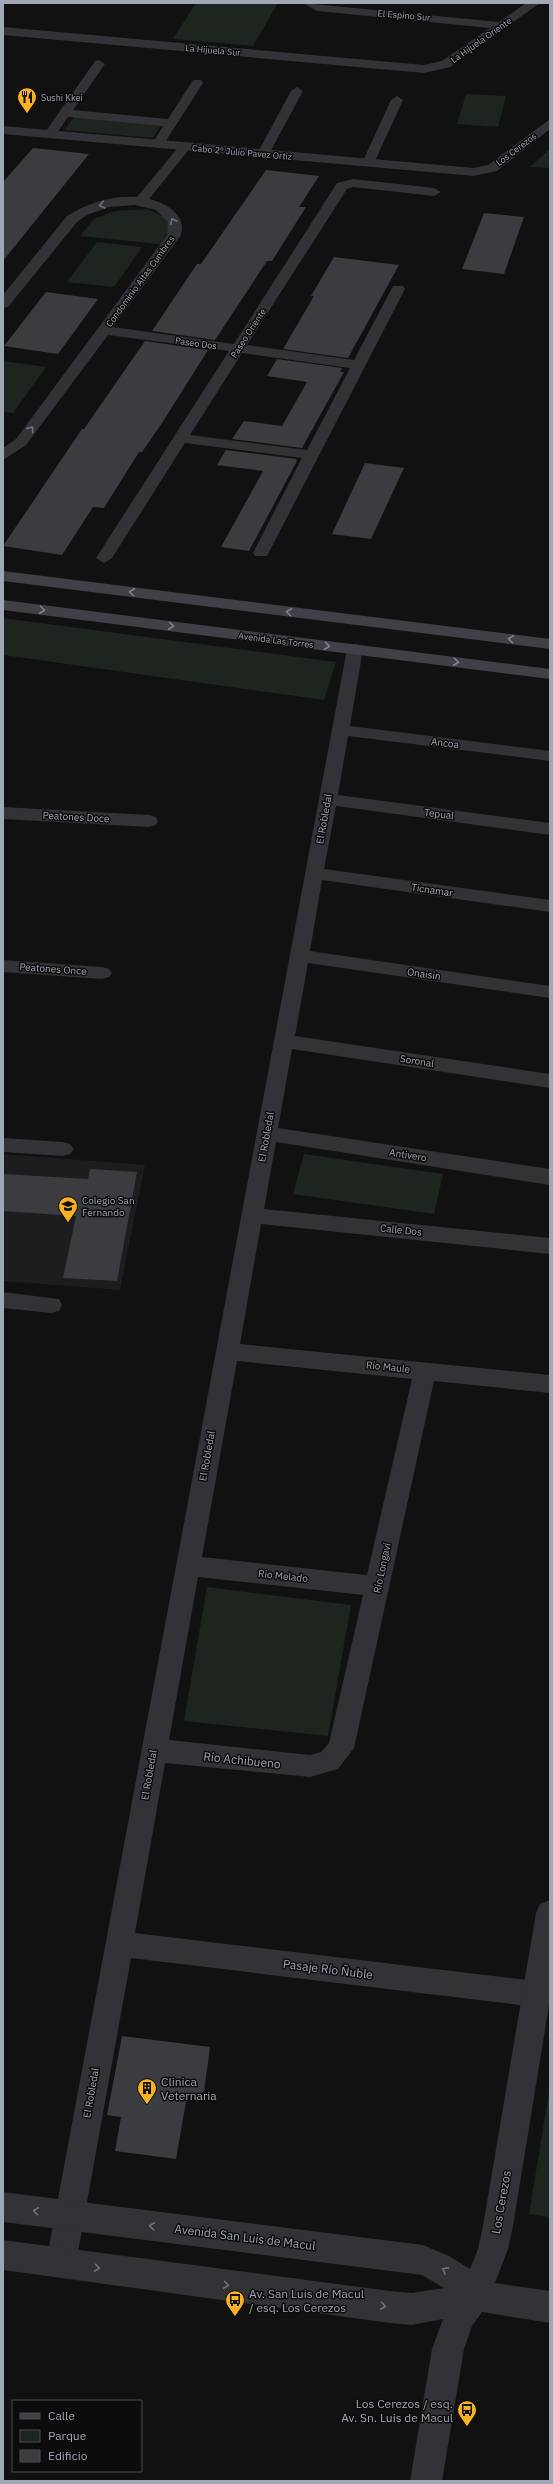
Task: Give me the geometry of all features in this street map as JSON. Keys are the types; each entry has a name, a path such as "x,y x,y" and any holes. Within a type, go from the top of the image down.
{"main road":[{"path":"3,576 550,644"},
{"path":"5,605 20,600 28,593 29,585 24,579"},
{"name":"Avenida Las Torres","path":"5,605 550,674"}],"street":[{"name":"El Espino Sur","path":"309,3 317,8 501,26"},
{"name":"La Hijuela Oriente","path":"424,69 446,64 534,3"},
{"name":"La Hijuela Sur","path":"3,31 424,69"},
{"path":"50,134 99,64"},
{"path":"158,144 197,83"},
{"path":"263,154 298,91"},
{"path":"368,163 397,100"},
{"path":"65,113 172,123"},
{"name":"Los Cerezos","path":"481,172 492,168 550,123"},
{"name":"Cabo 2º Julio Pavez Ortiz","path":"3,130 481,172"},
{"path":"140,202 184,146"},
{"name":"Paseo Oriente","path":"104,558 344,184 353,183 434,192"},
{"name":"Condominio Altas Cumbres","path":"3,304 77,214 106,204 140,202 156,206 167,212 174,220 176,230 104,330 21,442 3,454"},
{"path":"261,553 398,289"},
{"name":"Paseo Dos","path":"104,330 359,365"},
{"path":"181,438 311,456"},
{"name":"El Robledal","path":"61,2263 355,649"},
{"name":"Ancoa","path":"340,730 550,756"},
{"name":"Tepual","path":"327,800 550,828"},
{"name":"Peatones Doce","path":"3,813 149,821"},
{"name":"Ticnamar","path":"314,873 550,906"},
{"name":"Onaisin","path":"299,956 550,992"},
{"name":"Peatones Once","path":"3,966 102,973"},
{"name":"Soronal","path":"283,1041 550,1081"},
{"name":"Antivero","path":"266,1133 550,1177"},
{"path":"3,1145 63,1149"},
{"name":"Calle Dos","path":"251,1215 550,1246"},
{"path":"3,1300 52,1304"},
{"name":"Río Maule","path":"227,1350 550,1384"},
{"name":"Río Longaví","path":"329,1761 336,1755 344,1740 425,1371"},
{"name":"Rio Melado","path":"188,1566 378,1586"},
{"name":"Río Achibueno","path":"154,1750 300,1766 320,1765 329,1761"},
{"name":"Los Cerezos","path":"426,2481 448,2349 459,2317 475,2295 493,2249 550,1913"},
{"name":"Pasaje Río Ñuble","path":"119,1944 536,1994"},
{"name":"Avenida San Luis de Macul","path":"3,2207 423,2260 445,2269 460,2280 475,2295"},
{"path":"3,2255 390,2307 412,2309 434,2306 475,2295 550,2308"}],"shaded area":[{"name":"Colegio San Fernando","path":"3,1154 145,1165 120,1290 3,1281"}],"green space":[{"path":"196,3 278,3 253,46 173,39"},
{"path":"466,94 506,96 498,127 457,124"},
{"path":"75,116 161,125 153,138 64,130"},
{"path":"550,149 550,168 530,167"},
{"path":"147,209 167,218 169,229 160,244 80,236 94,219 115,211"},
{"path":"97,242 142,247 114,287 67,282"},
{"path":"3,361 46,367 13,413 3,412"},
{"path":"3,618 336,662 324,700 3,655"},
{"path":"304,1154 443,1174 434,1214 293,1194"},
{"path":"207,1587 351,1605 328,1736 184,1721"},
{"path":"550,2086 550,2217 529,2214"}],"building":[{"path":"33,148 89,154 3,261 3,182"},
{"path":"266,170 319,176 299,207 306,207 272,261 267,261 215,340 152,331 197,264 201,264"},
{"path":"484,213 524,217 504,274 462,269"},
{"path":"334,257 399,265 348,358 283,349 314,296 311,296"},
{"path":"46,292 98,299 58,354 4,346"},
{"path":"145,341 208,350 162,423 142,452 139,452 104,508 93,507 62,555 3,546 82,429 84,429"},
{"path":"277,359 342,368 340,372 344,372 302,448 232,439 244,421 282,426 307,382 267,376"},
{"path":"226,450 296,459 297,461 249,551 221,547 263,471 217,465"},
{"path":"365,463 404,468 371,539 332,534"},
{"path":"90,1169 137,1172 117,1281 63,1278 76,1216 3,1211 3,1174 88,1179"},
{"name":"Clinica Veternaria","path":"122,2036 210,2047 204,2092 187,2096 176,2159 115,2151 121,2117 107,2115"}],"place":[{"name":"Sushi Kkei","path":"27,114"},
{"name":"Colegio San Fernando","path":"68,1223"},
{"name":"Clinica Veternaria","path":"147,2105"},
{"name":"Av. San Luis de Macul / esq. Los Cerezos","path":"235,2317"},
{"name":"Los Cerezos / esq. Av. Sn. Luis de Macul","path":"467,2427"}]}
